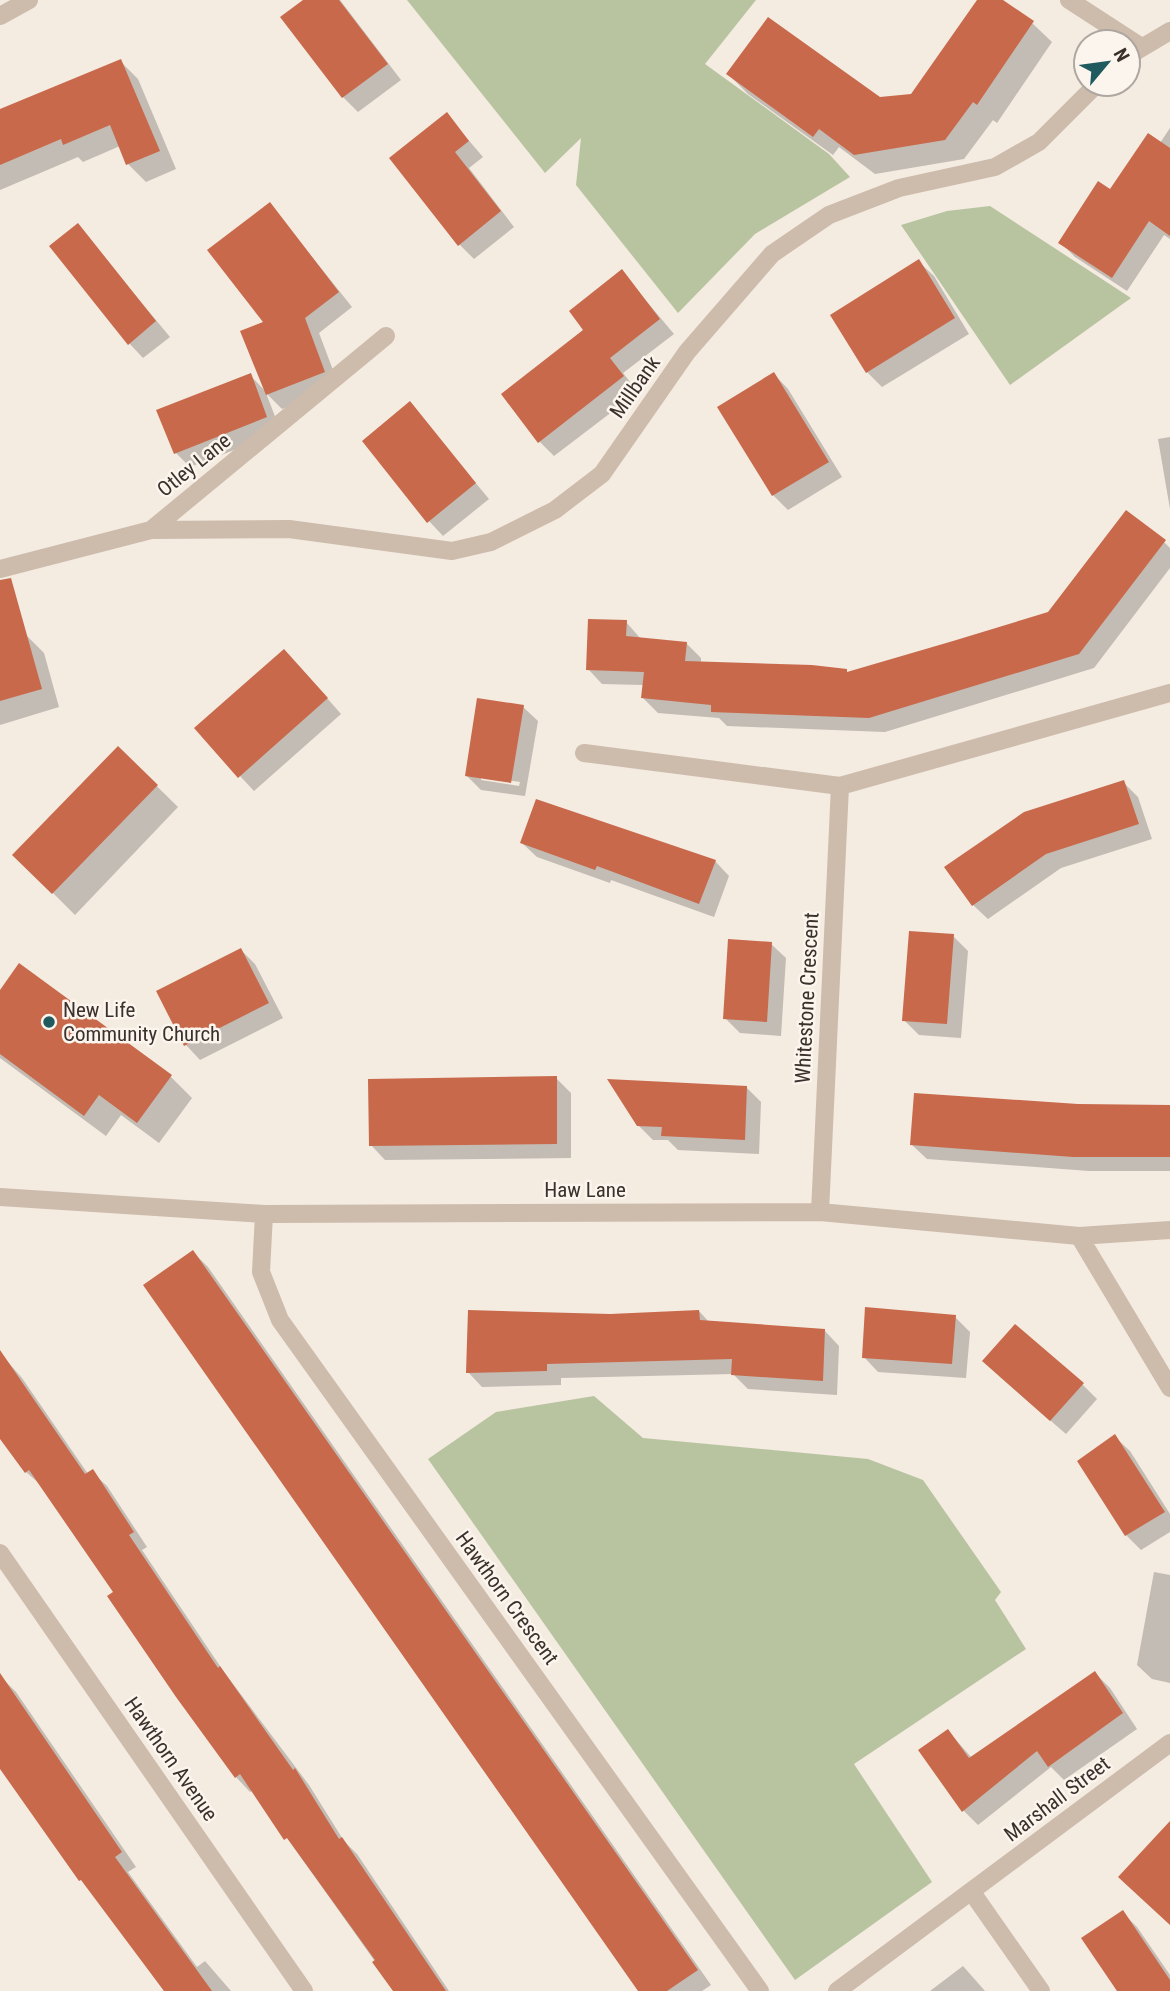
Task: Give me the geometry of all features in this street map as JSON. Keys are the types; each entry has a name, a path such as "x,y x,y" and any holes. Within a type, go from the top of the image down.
{"street":[{"path":"0,16 29,0"},
{"path":"1069,0 1105,28"},
{"path":"1142,47 1170,31"},
{"name":"Millbank","path":"151,530 289,529 452,551 491,542 555,510 602,474 687,352 772,254 829,215 899,188 995,167 1039,142 1083,98"},
{"name":"Otley Lane","path":"0,569 151,530 386,336"},
{"path":"584,753 840,786 1170,692"},
{"name":"Whitestone Crescent","path":"820,1212 840,786"},
{"name":"Haw Lane","path":"0,1198 264,1214 820,1212 1079,1236 1170,1230"},
{"name":"Hawthorn Crescent","path":"264,1214 261,1272 280,1320 760,1991"},
{"path":"1079,1236 1170,1388"},
{"name":"Hawthorn Avenue","path":"0,1553 304,1991"},
{"name":"Marshall Street","path":"837,1991 1170,1743"},
{"path":"971,1891 1041,1991"}],"green space":[{"path":"407,0 756,0 705,64 829,154 850,177 755,234 678,313 576,185 581,138 545,173"},
{"path":"990,206 1131,298 1010,385 901,225 947,211"},
{"path":"594,1396 643,1438 868,1459 923,1480 1001,1592 995,1600 1026,1649 854,1764 932,1882 795,1980 428,1459 496,1412"}],"building":[{"path":"303,0 339,0 388,64 342,98 280,17"},
{"path":"977,0 1003,0 1034,21 977,105 973,102 945,140 854,155 819,129 813,137 726,74 768,17 880,97 911,94"},
{"path":"121,59 160,151 126,165 110,125 63,145 61,139 0,165 0,109"},
{"path":"447,112 469,141 455,152 501,211 458,246 389,158"},
{"path":"1148,133 1170,148 1170,236 1149,221 1112,278 1058,243 1098,181 1110,189"},
{"path":"270,202 339,292 305,318 325,372 266,395 240,331 263,322 207,250"},
{"path":"78,223 156,321 128,345 49,246"},
{"path":"919,259 955,318 866,373 830,315"},
{"path":"622,269 660,319 610,358 624,376 538,443 501,394 583,330 569,311"},
{"path":"774,372 829,462 772,496 717,407"},
{"path":"251,373 267,417 174,454 156,410"},
{"path":"410,401 476,483 427,523 362,441"},
{"path":"1126,510 1166,540 1079,654 869,718 711,712 711,705 641,698 644,672 586,670 588,619 627,620 626,636 687,642 685,661 812,665 847,669 847,672 953,641 1048,612"},
{"path":"11,578 42,689 0,701 0,580"},
{"path":"284,649 328,698 238,778 194,728"},
{"path":"477,698 524,705 511,783 465,776"},
{"path":"118,746 158,785 52,894 12,855"},
{"path":"1124,780 1139,824 1046,854 972,906 944,867 1024,812"},
{"path":"536,799 716,860 699,904 597,866 595,870 520,843"},
{"path":"909,931 954,934 947,1024 902,1021"},
{"path":"728,939 772,942 767,1022 723,1019"},
{"path":"241,948 269,1003 184,1046 156,991"},
{"name":"New Life Community Church","path":"19,963 172,1075 137,1123 99,1095 84,1116 0,1054 0,990"},
{"path":"557,1076 557,1144 369,1146 368,1079"},
{"path":"607,1079 747,1086 745,1140 661,1136 662,1127 637,1126"},
{"path":"914,1093 1078,1104 1170,1105 1170,1157 1073,1157 910,1145"},
{"path":"193,1250 698,1970 667,1991 638,1991 143,1285"},
{"path":"865,1307 956,1315 952,1364 862,1358"},
{"path":"468,1310 610,1314 699,1310 700,1320 825,1329 823,1381 731,1375 732,1359 547,1364 547,1371 466,1373"},
{"path":"1015,1324 1084,1383 1050,1421 982,1361"},
{"path":"0,1350 85,1474 93,1469 134,1532 129,1535 218,1668 220,1666 293,1770 295,1768 339,1839 342,1837 446,1991 393,1991 372,1962 375,1960 287,1838 284,1840 240,1774 235,1778 176,1697 107,1596 113,1592 29,1470 25,1473 0,1439"},
{"path":"1115,1434 1165,1512 1125,1536 1077,1461"},
{"path":"1095,1671 1123,1713 1048,1767 1037,1751 962,1812 918,1750 948,1729 969,1758"},
{"path":"0,1673 122,1852 115,1857 212,1991 164,1991 81,1880 79,1881 0,1769"},
{"path":"1170,1821 1170,1925 1118,1877"},
{"path":"1123,1910 1170,1980 1170,1991 1117,1991 1081,1938"}],"place":[{"name":"New Life Community Church","path":"49,1022"}]}
